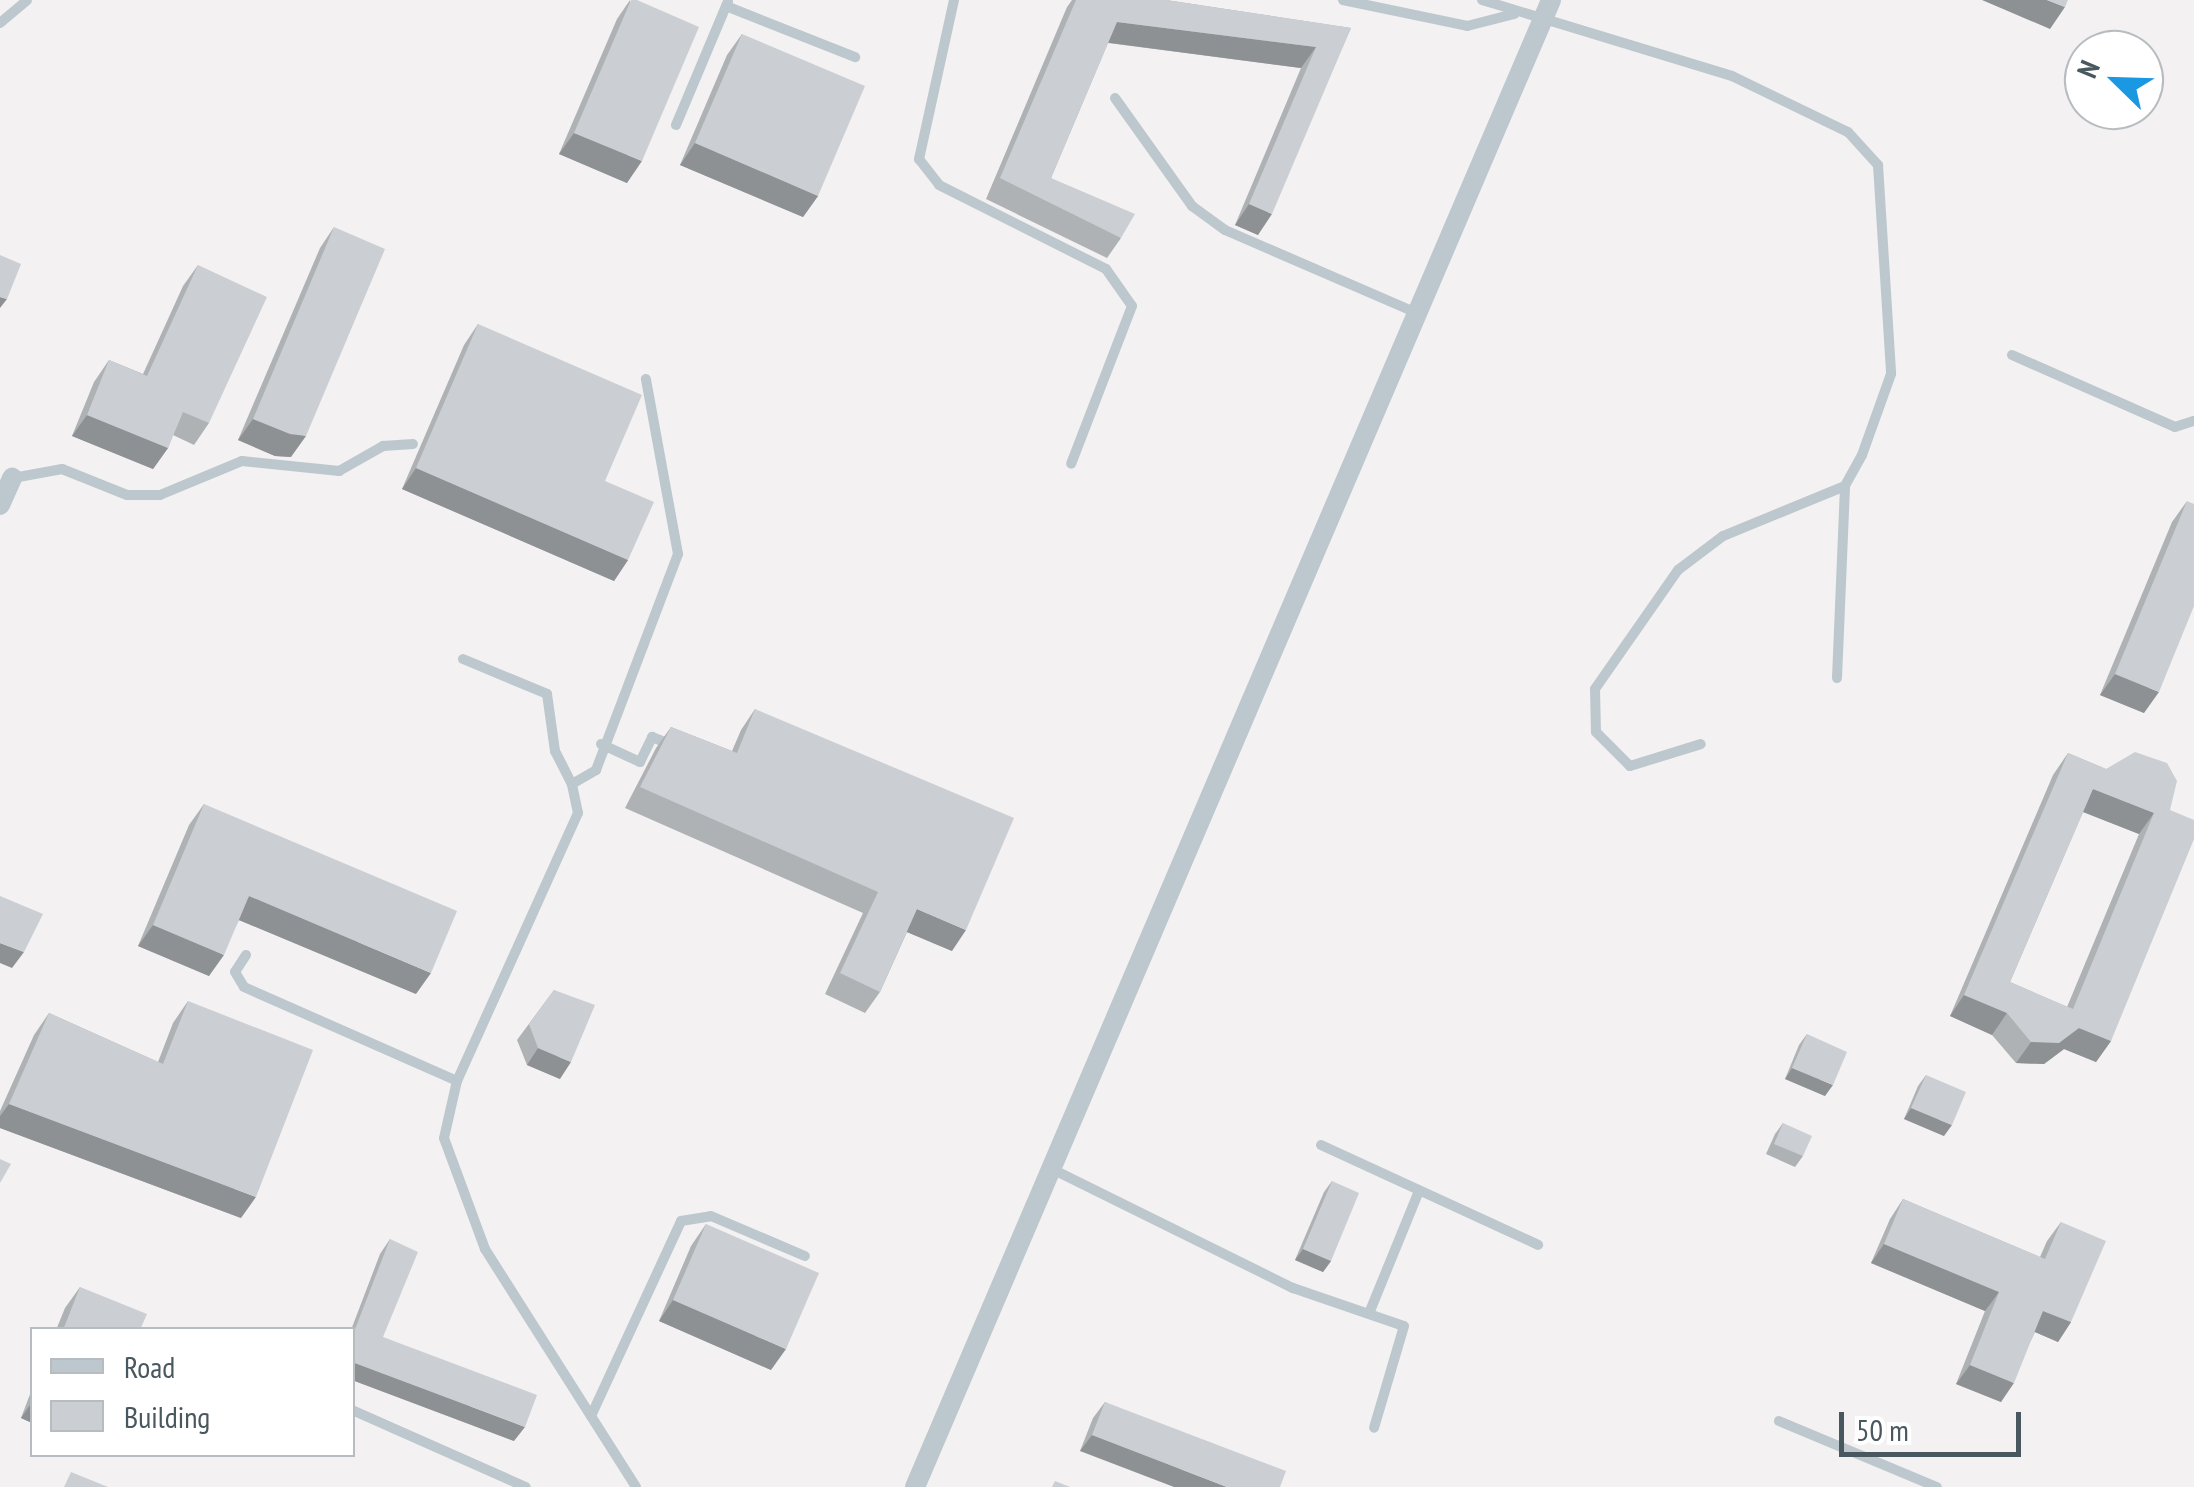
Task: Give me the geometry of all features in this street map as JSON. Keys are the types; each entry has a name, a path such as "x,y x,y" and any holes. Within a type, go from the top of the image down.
{"street":[{"path":"915,1487 1551,0"},
{"path":"0,505 12,478"}],"lane":[{"path":"0,23 27,0"},
{"path":"954,0 918,159 939,185 1106,269 1132,306 1070,464"},
{"path":"1343,0 1467,26 1515,14"},
{"path":"1482,0 1540,25 1732,76 1848,132 1878,165 1891,374 1880,420 1845,486 1837,678"},
{"path":"676,125 727,3 855,57"},
{"path":"1115,98 1192,206 1214,222 1417,313"},
{"path":"2012,355 2194,434"},
{"path":"572,784 596,770 601,744 678,554 646,379"},
{"path":"2175,428 2194,421"},
{"path":"12,478 62,469 127,495 160,495 242,461 338,471 383,446 413,444"},
{"path":"1700,744 1630,766 1596,732 1595,689 1678,570 1723,536 1845,486"},
{"path":"463,660 547,694 555,751 572,784 578,813 456,1082 444,1138 451,1178 485,1249 636,1487"},
{"path":"601,744 640,762 652,738 685,751"},
{"path":"246,955 235,972 244,987 456,1082"},
{"path":"1321,1145 1538,1245"},
{"path":"1051,1169 1293,1288 1370,1311 1404,1326 1374,1428"},
{"path":"1370,1311 1419,1191"},
{"path":"591,1416 681,1221 711,1216 805,1256"},
{"path":"355,1411 526,1487"},
{"path":"1779,1420 1937,1487"}],"building":[{"path":"631,0 699,27 642,161 574,133"},
{"path":"1076,0 1166,0 1351,28 1272,214 1249,204 1316,47 1117,22 1051,178 1135,214 1121,238 1000,178"},
{"path":"2047,0 2068,0 2065,7"},
{"path":"742,34 865,86 818,196 695,143"},
{"path":"334,227 385,249 306,436 290,434 253,419"},
{"path":"0,255 21,264 7,299 0,297"},
{"path":"198,265 267,297 209,423 183,412 168,448 87,415 109,360 147,376"},
{"path":"478,324 642,395 605,481 654,502 628,560 416,468"},
{"path":"2187,501 2194,504 2194,606 2159,692 2115,674"},
{"path":"755,709 1014,818 966,930 917,909 880,992 840,973 878,892 640,787 671,727 737,753"},
{"path":"2135,752 2167,763 2177,781 2170,810 2194,820 2194,839 2111,1041 2079,1028 2059,1043 2031,1042 2007,1013 1964,995 2068,753 2106,769","holes":["2093,789 2154,813 2073,1009 2010,982"]},
{"path":"204,804 457,911 431,973 249,896 224,955 153,925"},
{"path":"0,896 43,914 24,952 0,943"},
{"path":"554,990 595,1005 571,1062 538,1048 529,1024"},
{"path":"188,1001 313,1050 256,1197 9,1104 49,1013 163,1064"},
{"path":"1807,1034 1847,1052 1833,1085 1792,1068"},
{"path":"1926,1075 1966,1092 1952,1125 1911,1108"},
{"path":"1783,1123 1812,1136 1803,1156 1774,1144"},
{"path":"0,1159 11,1164 0,1183"},
{"path":"1332,1181 1359,1193 1331,1261 1303,1249"},
{"path":"1903,1199 2045,1259 2061,1222 2106,1241 2071,1322 2043,1311 2014,1383 1970,1365 1999,1292 1884,1244"},
{"path":"706,1224 819,1273 786,1349 673,1300"},
{"path":"390,1239 418,1252 383,1337 537,1395 525,1427 355,1363 355,1329"},
{"path":"80,1287 147,1314 141,1327 64,1327"},
{"path":"1105,1402 1286,1471 1280,1487 1227,1487 1092,1435"},
{"path":"71,1472 108,1487 64,1487"}]}
